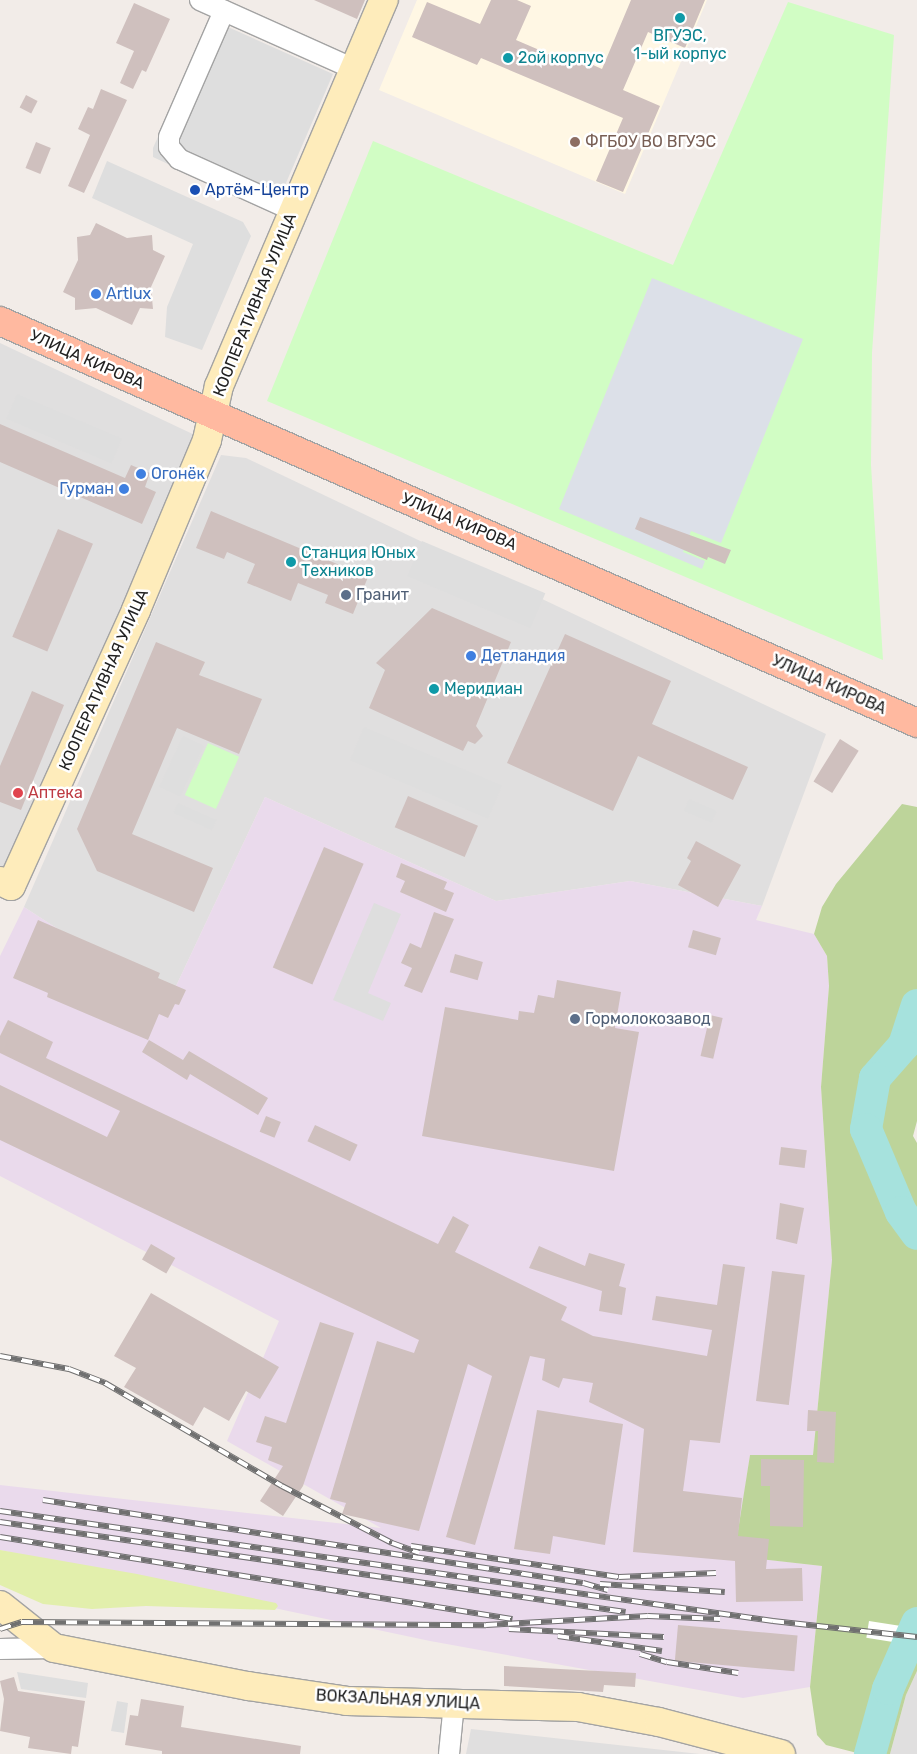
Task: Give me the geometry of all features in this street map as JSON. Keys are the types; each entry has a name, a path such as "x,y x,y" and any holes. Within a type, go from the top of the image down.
{"main road":[{"name":"КООПЕРАТИВНАЯ УЛИЦА","path":"6,883 198,465 207,440 211,416 220,386 384,0"},
{"name":"УЛИЦА КИРОВА","path":"0,321 211,416 564,567 917,723"},
{"name":"ВОКЗАЛЬНАЯ УЛИЦА","path":"0,1605 54,1648 314,1697 347,1701 578,1707 619,1713 780,1754"}],"street":[{"path":"200,0 354,69"},
{"path":"224,10 169,137 170,147 179,160 294,211"},
{"path":"0,1649 54,1648"},
{"path":"449,1754 454,1703"}],"shaded area":[{"name":"ФГБОУ ВО ВГУЭС","path":"417,0 707,0 625,194 379,90"},
{"path":"210,19 333,74 273,213 153,157 153,148"},
{"path":"107,161 243,222 251,236 202,350 165,337 167,307 193,244 92,198"},
{"path":"652,278 803,339 721,543 691,531 683,552 705,561 702,569 559,509"},
{"path":"0,343 199,437 7,869 0,866"},
{"path":"17,394 122,439 111,463 6,419"},
{"path":"221,455 246,458 826,734 762,906 630,881 496,901 265,797 169,1001 24,907"},
{"path":"422,541 545,593 530,628 407,576"},
{"path":"364,727 502,786 488,819 350,760"},
{"path":"183,736 204,746 180,796 159,787"},
{"path":"265,797 496,901 630,881 762,906 756,920 814,934 827,956 829,986 821,1087 832,1260 813,1455 750,1455 735,1556 822,1566 810,1687 743,1698 430,1641 0,1550 0,1485 381,1528 227,1441 279,1321 0,1176 0,956 24,907 169,1001"},
{"path":"689,799 717,811 712,823 684,811"},
{"path":"178,803 216,820 212,830 174,813"},
{"path":"374,903 401,914 368,993 391,1003 383,1021 333,1000"},
{"path":"917,1671 917,1754 890,1754 906,1695"},
{"path":"17,1672 88,1683 86,1698 21,1689"},
{"path":"117,1701 128,1703 124,1733 111,1731"},
{"path":"471,1729 700,1754 466,1754"}],"green space":[{"path":"788,2 894,35 872,353 871,465 883,660 267,401 373,141 673,265"},
{"path":"208,743 239,757 216,809 185,795"},
{"path":"902,804 917,807 917,1121 913,1136 917,1143 917,1671 906,1695 890,1754 861,1754 826,1745 817,1735 810,1687 822,1566 734,1556 750,1455 813,1455 832,1260 821,1087 829,986 827,956 814,934 822,907 836,884"},
{"path":"0,1550 137,1574 276,1603 278,1606 275,1610 146,1606 92,1609 43,1604 0,1585"}],"pier":[{"path":"869,1621 917,1629 915,1645 866,1638"}],"building":[{"path":"314,0 365,0 357,19"},
{"name":"2ой корпус","path":"491,0 517,0 531,6 516,40 572,64 575,57 602,69 631,0 705,0 685,48 648,32 623,90 660,106 623,192 596,181 623,118 481,58 477,65 412,37 427,2 480,24"},
{"path":"134,3 170,19 146,72 142,70 133,89 120,83 134,51 116,43"},
{"path":"101,89 127,100 84,193 68,186 90,135 78,129 88,107 93,109"},
{"path":"26,95 38,101 31,113 20,107"},
{"path":"36,142 51,148 40,174 26,168"},
{"path":"96,223 127,238 152,235 153,250 165,256 151,287 153,309 140,308 132,325 96,308 75,310 75,298 63,292 78,260 77,237 90,235"},
{"path":"0,424 125,478 131,465 150,473 145,487 156,492 142,524 0,462"},
{"name":"Станция Юных Техников","path":"211,511 368,577 353,614 325,603 328,595 298,583 291,601 247,583 255,564 227,552 224,559 196,548"},
{"path":"640,517 731,550 725,564 708,557 707,560 635,529"},
{"path":"58,529 93,544 47,652 12,637"},
{"name":"Меридиан","path":"432,608 511,642 476,726 483,736 475,744 468,741 463,751 369,708 385,670 376,663"},
{"path":"565,634 671,681 652,724 748,767 733,800 638,756 613,811 507,763"},
{"path":"156,642 205,662 199,675 262,699 239,754 177,728 132,834 213,868 194,912 97,871 77,829"},
{"path":"32,691 64,705 21,810 0,802 0,766"},
{"path":"840,739 859,751 832,793 814,781"},
{"path":"408,796 478,826 465,857 395,827"},
{"path":"696,841 741,865 718,907 678,885 691,861 687,858"},
{"path":"324,847 364,864 312,984 273,968"},
{"path":"401,863 447,882 444,889 454,893 446,912 400,892 405,881 396,877"},
{"path":"434,912 454,919 422,993 404,986 412,968 401,963 410,943 421,948"},
{"path":"38,920 160,973 158,978 186,990 179,1005 175,1004 168,1018 159,1014 148,1040 47,997 48,993 13,978"},
{"path":"693,930 721,938 716,955 688,947"},
{"path":"455,954 483,962 478,980 450,972"},
{"path":"557,980 621,992 615,1028 639,1032 614,1171 422,1136 445,1007 518,1020 519,1011 534,1013 538,995 554,998"},
{"path":"710,1015 723,1018 713,1059 701,1056"},
{"path":"8,1020 53,1042 46,1058 438,1244 453,1216 469,1225 455,1252 567,1307 561,1320 593,1336 707,1356 712,1330 652,1320 656,1296 717,1305 723,1264 745,1267 720,1443 690,1440 683,1491 742,1498 738,1536 769,1539 766,1569 802,1568 803,1601 736,1602 735,1561 633,1552 644,1429 589,1402 593,1383 563,1378 559,1388 542,1380 545,1359 530,1356 475,1545 446,1537 492,1376 468,1364 419,1531 342,1514 346,1503 330,1499 377,1341 414,1353 419,1340 0,1140 0,1085 107,1137 120,1111 0,1053 0,1036"},
{"path":"149,1040 183,1060 189,1051 268,1098 258,1115 190,1074 187,1080 142,1052"},
{"path":"266,1116 281,1122 274,1138 260,1132"},
{"path":"315,1125 358,1145 350,1161 307,1141"},
{"path":"781,1147 807,1150 805,1168 779,1165"},
{"path":"780,1203 804,1208 797,1244 776,1239"},
{"path":"151,1244 175,1258 166,1274 142,1260"},
{"path":"539,1246 585,1266 589,1253 625,1264 619,1286 626,1288 622,1315 599,1311 602,1291 529,1268"},
{"path":"772,1271 805,1275 789,1405 756,1401"},
{"path":"151,1293 279,1367 260,1399 246,1391 229,1421 204,1407 193,1426 124,1387 136,1368 114,1356"},
{"path":"320,1322 354,1333 303,1486 283,1516 260,1501 283,1466 268,1460 272,1447 256,1442 265,1416 286,1423"},
{"path":"537,1410 623,1424 605,1545 553,1536 550,1554 514,1549"},
{"path":"808,1410 836,1412 834,1463 817,1462 818,1431 807,1431"},
{"path":"761,1459 804,1460 803,1527 770,1526 770,1486 761,1486"},
{"path":"678,1625 798,1635 794,1671 675,1661"},
{"path":"504,1666 636,1673 635,1687 604,1685 603,1692 504,1686"},
{"path":"14,1677 18,1691 85,1701 78,1747 72,1746 71,1754 28,1748 30,1737 0,1731 4,1699 0,1681"},
{"path":"141,1699 184,1706 181,1727 301,1746 300,1754 162,1754 162,1751 125,1745 130,1715 138,1716"}],"waterway":[{"path":"917,1005 904,1045 875,1078 866,1129 901,1212 917,1234"},
{"path":"870,1754 888,1689 917,1623"}],"railway":[{"path":"0,1356 69,1369 105,1383 282,1486 392,1543 419,1553"},
{"path":"43,1500 583,1583 608,1590"},
{"path":"0,1511 773,1621 917,1637"},
{"path":"0,1522 626,1612"},
{"path":"0,1537 512,1619"},
{"path":"411,1546 619,1577 716,1573"},
{"path":"600,1584 725,1592"},
{"path":"0,1629 22,1622 486,1625 648,1616 720,1619"},
{"path":"509,1629 664,1637"},
{"path":"558,1636 662,1651"},
{"path":"640,1654 667,1662 738,1673"}],"place":[{"name":"ВГУЭС, 1-ый корпус","path":"680,18"},
{"name":"2ой корпус","path":"508,58"},
{"name":"ФГБОУ ВО ВГУЭС","path":"575,142"},
{"name":"Артём-Центр","path":"195,190"},
{"name":"Artlux","path":"96,294"},
{"name":"Огонёк","path":"141,474"},
{"name":"Гурман","path":"124,489"},
{"name":"Станция Юных Техников","path":"291,562"},
{"name":"Гранит","path":"346,595"},
{"name":"Детландия","path":"471,656"},
{"name":"Меридиан","path":"434,689"},
{"name":"Аптека","path":"18,793"},
{"name":"Гормолокозавод","path":"575,1019"}]}
